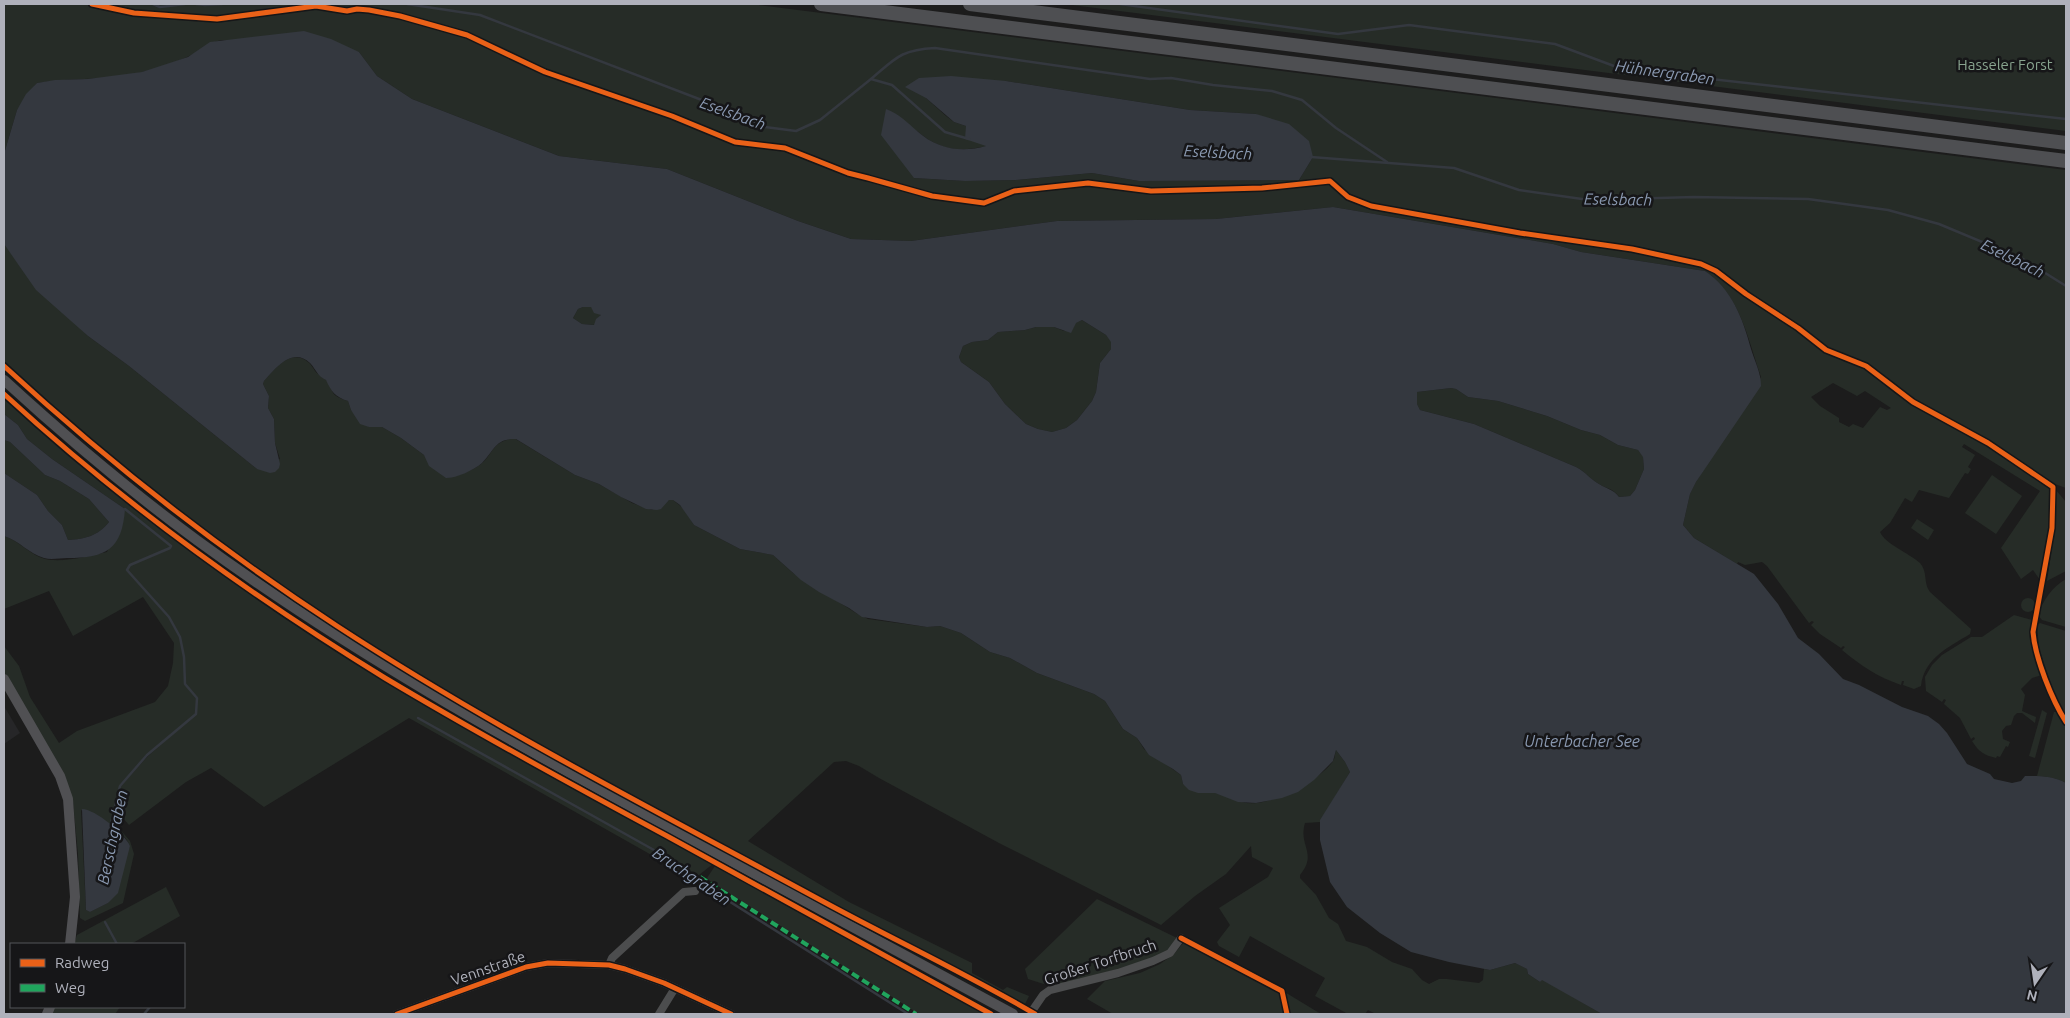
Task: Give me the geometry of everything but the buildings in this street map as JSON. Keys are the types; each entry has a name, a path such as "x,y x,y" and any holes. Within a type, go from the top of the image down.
{"highway":[{"path":"821,4 2066,161"},
{"path":"970,4 2066,142"}],"main road":[{"path":"4,380 73,443 120,482 197,540 328,630 556,767 1013,1014"},
{"path":"4,679 60,776 68,799 75,897 70,943"}],"street":[{"path":"609,965 612,958 684,892 694,891"},
{"name":"Großer Torfbruch","path":"1030,1014 1043,995 1050,990 1154,961 1170,953 1181,938"},
{"name":"Vennstraße","path":"397,1014 526,967 548,963 609,965 647,976 731,1014"},
{"path":"659,1014 674,988"}],"shaded area":[{"path":"4,706 20,733 4,744"}],"green space":[{"path":"4,4 751,4 2066,170 2066,488 2052,483 1989,441 1914,401 1898,391 1867,364 1829,349 1716,269 1744,297 1797,330 1825,352 1865,368 1896,394 1987,444 2048,485 2051,491 2049,534 2040,580 2033,570 2021,579 2001,548 2040,491 1964,444 1962,447 1975,455 1968,467 1971,469 1968,474 1965,473 1949,498 1919,490 1912,502 1905,498 1890,523 1880,532 1892,544 1920,563 1930,592 1971,629 1970,634 1946,649 1932,661 1923,676 1921,686 1914,689 1903,685 1904,681 1902,681 1901,685 1870,670 1842,650 1845,647 1841,648 1820,634 1811,625 1814,622 1809,623 1767,566 1762,562 1745,565 1738,562 1737,564 1694,538 1683,525 1690,494 1696,482 1761,377 1747,333 1735,305 1727,292 1705,271 1581,252 1553,244 1333,207 1216,219 1057,221 911,241 851,239 798,221 667,169 559,156 412,99 377,76 359,52 221,40 211,43 182,59 143,72 117,77 37,83 17,110 4,154","holes":["1006,81 1190,110 1256,114 1313,157 1299,180 1139,181 1092,173 1016,180 965,181 914,178 917,131 934,143 950,148 968,149 988,146 966,126 954,122 926,98","1833,383 1857,396 1865,391 1891,408 1887,410 1880,407 1863,428 1853,424 1849,427 1839,422 1839,418 1820,406 1811,397"]},
{"name":"Hasseler Forst","path":"1064,4 2066,4 2066,131"},
{"path":"4,244 31,280 88,336 129,366 257,469 280,459 275,443 274,419 268,408 269,396 263,384 264,381 283,362 295,357 301,358 309,363 327,381 334,394 348,401 351,410 369,427 382,427 401,438 424,455 448,478 481,464 497,445 514,438 575,475 599,484 632,503 652,510 669,500 673,500 683,508 694,525 740,549 773,555 793,573 868,619 927,627 940,626 961,633 990,652 1010,658 1037,673 1094,694 1105,701 1123,729 1137,738 1144,749 1181,775 1183,784 1193,789 1221,794 1245,803 1265,801 1298,788 1320,774 1333,761 1336,750 1350,772 1320,822 1305,823 1304,838 1308,855 1300,878 1316,895 1329,918 1338,924 1346,941 1367,947 1392,962 1412,969 1422,980 1429,984 1439,979 1479,983 1483,980 1484,969 1490,970 1515,963 1527,969 1528,974 1540,982 1542,979 1602,1014 1376,1014 1368,1010 1365,1014 1348,1014 1315,996 1325,978 1250,936 1239,957 1219,946 1217,942 1230,925 1219,908 1268,877 1273,868 1252,857 1251,846 1226,874 1195,896 1161,925 999,843 859,766 846,761 834,762 748,841 849,902 972,963 972,973 1003,990 1007,987 1029,996 1024,1006 846,913 555,754 446,692 337,624 186,519 61,418 4,365"},
{"path":"591,307 601,315 595,325 582,324 573,318 578,309"},
{"path":"1082,320 1106,335 1112,342 1111,349 1100,363 1096,392 1092,401 1077,420 1066,428 1052,432 1026,424 1005,404 989,382 961,362 959,357 963,346 972,342 988,340 998,332 1025,330 1036,327 1054,327 1064,331 1073,328 1075,323"},
{"path":"1451,388 1468,397 1498,401 1547,416 1581,430 1600,435 1618,445 1638,450 1643,456 1644,469 1635,490 1630,496 1619,497 1612,490 1602,486 1576,467 1474,424 1420,410 1417,404 1417,392"},
{"path":"4,396 103,480 207,560 370,669 497,744 714,863 694,879 409,718 264,807 211,768 186,782 129,825 115,809 121,786 148,756 188,721 146,755 120,786 112,820 130,841 134,854 123,903 85,921 80,918 78,854 73,802 54,759 4,672 4,646 19,666 30,697 59,743 77,731 155,702 168,686 173,663 174,643 143,597 73,636 49,591 4,609 4,536 45,559 68,560 107,552 125,509 52,459 27,439 18,425 4,414","holes":["81,810 102,820 115,829 126,839 130,846 108,903 90,912 86,910"]},
{"path":"4,440 10,442 45,475 60,481 89,499 109,522 105,527 91,536 68,540 62,525 48,511 37,495 4,473"},
{"path":"1992,475 2022,496 1996,534 1965,513"},
{"path":"2055,489 2066,502 2066,571 2047,581 2054,533"},
{"path":"1917,519 1934,530 1928,540 1911,528"},
{"path":"2066,579 2066,627 2042,620 2038,615 2049,594"},
{"path":"2025,598 2031,598 2035,605 2031,612 2025,612 2021,608 2021,602"},
{"path":"2014,615 2032,620 2032,643 2042,675 2032,678 2021,689 2025,695 2022,711 2036,717 2035,723 2022,713 2017,713 2011,725 2006,726 2002,731 2003,739 2010,742 2008,747 2006,746 2000,757 1997,756 1996,758 1985,754 1977,748 1972,741 1975,739 1974,737 1971,739 1960,718 1944,704 1946,700 1944,699 1942,702 1926,691 1925,677 1932,665 1942,655 1971,637 1982,637"},
{"path":"2040,623 2066,631 2066,719 2056,699 2039,648 2037,625"},
{"path":"2042,710 2047,713 2035,758 2029,756"},
{"path":"2054,712 2058,712 2066,725 2066,783 2052,778 2037,776"},
{"path":"715,866 987,1014 919,1014 710,881 707,878"},
{"path":"166,887 180,916 133,943 74,943 77,935"},
{"path":"1097,899 1177,938 1169,950 1152,959 1097,975 1050,986 1028,979 1025,969"},
{"path":"1184,942 1283,991 1321,1014 1113,1014 1087,999 1105,981 1140,973 1160,964 1174,954"},
{"path":"54,1008 119,1008 115,1014 52,1014"}],"water":[{"name":"Unterbacher See","path":"304,31 331,39 359,52 377,76 412,99 559,156 667,169 798,221 851,239 911,241 1057,221 1216,219 1333,207 1553,244 1581,252 1705,271 1714,278 1729,296 1740,316 1758,368 1761,386 1696,482 1690,494 1683,525 1694,538 1754,574 1778,604 1798,638 1819,654 1843,679 1902,707 1928,716 1947,733 1967,764 1990,774 1994,779 2012,783 2021,781 2025,776 2041,776 2066,783 2066,1014 1602,1014 1542,980 1540,982 1528,974 1527,969 1515,963 1490,970 1411,952 1380,933 1347,907 1330,882 1320,840 1320,820 1350,772 1336,750 1333,761 1314,780 1298,792 1282,798 1256,803 1238,802 1215,793 1198,793 1189,790 1183,784 1181,775 1149,755 1137,738 1123,729 1105,701 1094,694 1037,673 1010,658 990,652 961,633 940,626 927,627 862,617 801,580 773,555 740,549 694,525 680,505 673,500 669,500 661,509 646,509 599,484 575,475 516,439 509,439 499,443 482,463 475,468 460,475 446,478 429,466 424,455 401,438 382,427 369,427 360,424 351,410 348,401 334,393 326,380 303,358 290,358 284,361 264,381 263,384 269,396 268,408 274,419 275,443 280,464 275,472 270,473 257,469 129,366 88,336 36,290 4,244 4,154 17,110 26,94 37,83 142,72 188,57 210,42","holes":["591,307 594,313 601,315 596,319 594,325 582,324 573,318 578,309","1082,320 1106,335 1111,342 1111,349 1100,363 1096,392 1092,401 1077,420 1066,428 1052,432 1026,424 1005,404 989,382 961,362 959,357 963,346 972,342 988,340 998,332 1025,330 1036,327 1054,327 1071,333 1076,323","1451,388 1468,397 1498,401 1547,416 1581,430 1600,435 1618,445 1638,450 1643,457 1644,469 1635,490 1630,496 1619,497 1576,467 1474,424 1420,410 1417,404 1417,392"]},
{"path":"951,76 1006,81 1190,110 1256,114 1289,124 1309,141 1313,157 1299,180 1139,181 1092,173 1016,180 965,181 914,178 881,135 886,109 903,118 925,137 941,146 967,149 986,146 965,139 966,126 954,122 926,98 905,87 919,78"},
{"path":"4,414 18,425 27,439 52,459 125,509 120,534 110,548 93,556 47,559 34,554 4,536 4,473 37,495 48,511 62,525 68,540 80,539 96,534 109,522 89,499 60,481 45,475 10,442 4,440"},
{"path":"82,809 94,813 109,823 122,835 130,846 118,893 108,903 90,912 86,910"}],"waterway":[{"name":"Eselsbach","path":"153,4 160,7 185,4"},
{"name":"Eselsbach","path":"196,4 222,4"},
{"name":"Eselsbach","path":"407,4 480,15 720,107 765,127 796,131 820,120 871,79 892,85 945,132 969,139"},
{"name":"Hühnergraben","path":"1120,4 1338,34 1409,25 1555,44 1622,69 2066,119"},
{"path":"871,79 899,56 914,51 935,48 1150,79 1171,78 1213,85 1272,91 1302,100 1336,128 1387,162"},
{"name":"Eselsbach","path":"1311,157 1454,168 1519,190 1589,200 1694,197 1808,199 1888,210 1939,224 2023,259 2066,286"},
{"name":"Berschgraben","path":"110,828 120,786 147,755 196,714 197,698 185,684 184,657 180,637 169,617 127,570 130,565 171,546 125,509"},
{"name":"Bruchgraben","path":"418,718 679,864 689,876 908,1014"},
{"name":"Berschgraben","path":"105,922 116,943"},
{"name":"Berschgraben","path":"144,1014 149,1008"}],"marked path":[{"path":"700,877 916,1014"}],"cycle path":[{"path":"92,4 134,13 217,19 316,6 347,11 357,9 369,10 400,16 467,35 545,72 672,116 735,142 785,148 848,173 932,196 984,203 1014,191 1088,183 1151,191 1262,188 1330,181 1348,197 1371,206 1520,233 1632,249 1701,264 1716,271 1746,294 1798,328 1826,350 1866,366 1913,402 1988,443 2053,487 2052,528 2033,632 2037,654 2045,678 2066,722"},
{"path":"4,366 43,402 165,503 293,597 337,626 516,735 1035,1014"},
{"path":"4,394 93,472 187,545 335,647 525,759 991,1014"},
{"path":"1181,938 1282,991 1287,1014"},
{"path":"397,1014 526,967 548,963 609,965 625,969 664,983 731,1014"}]}
